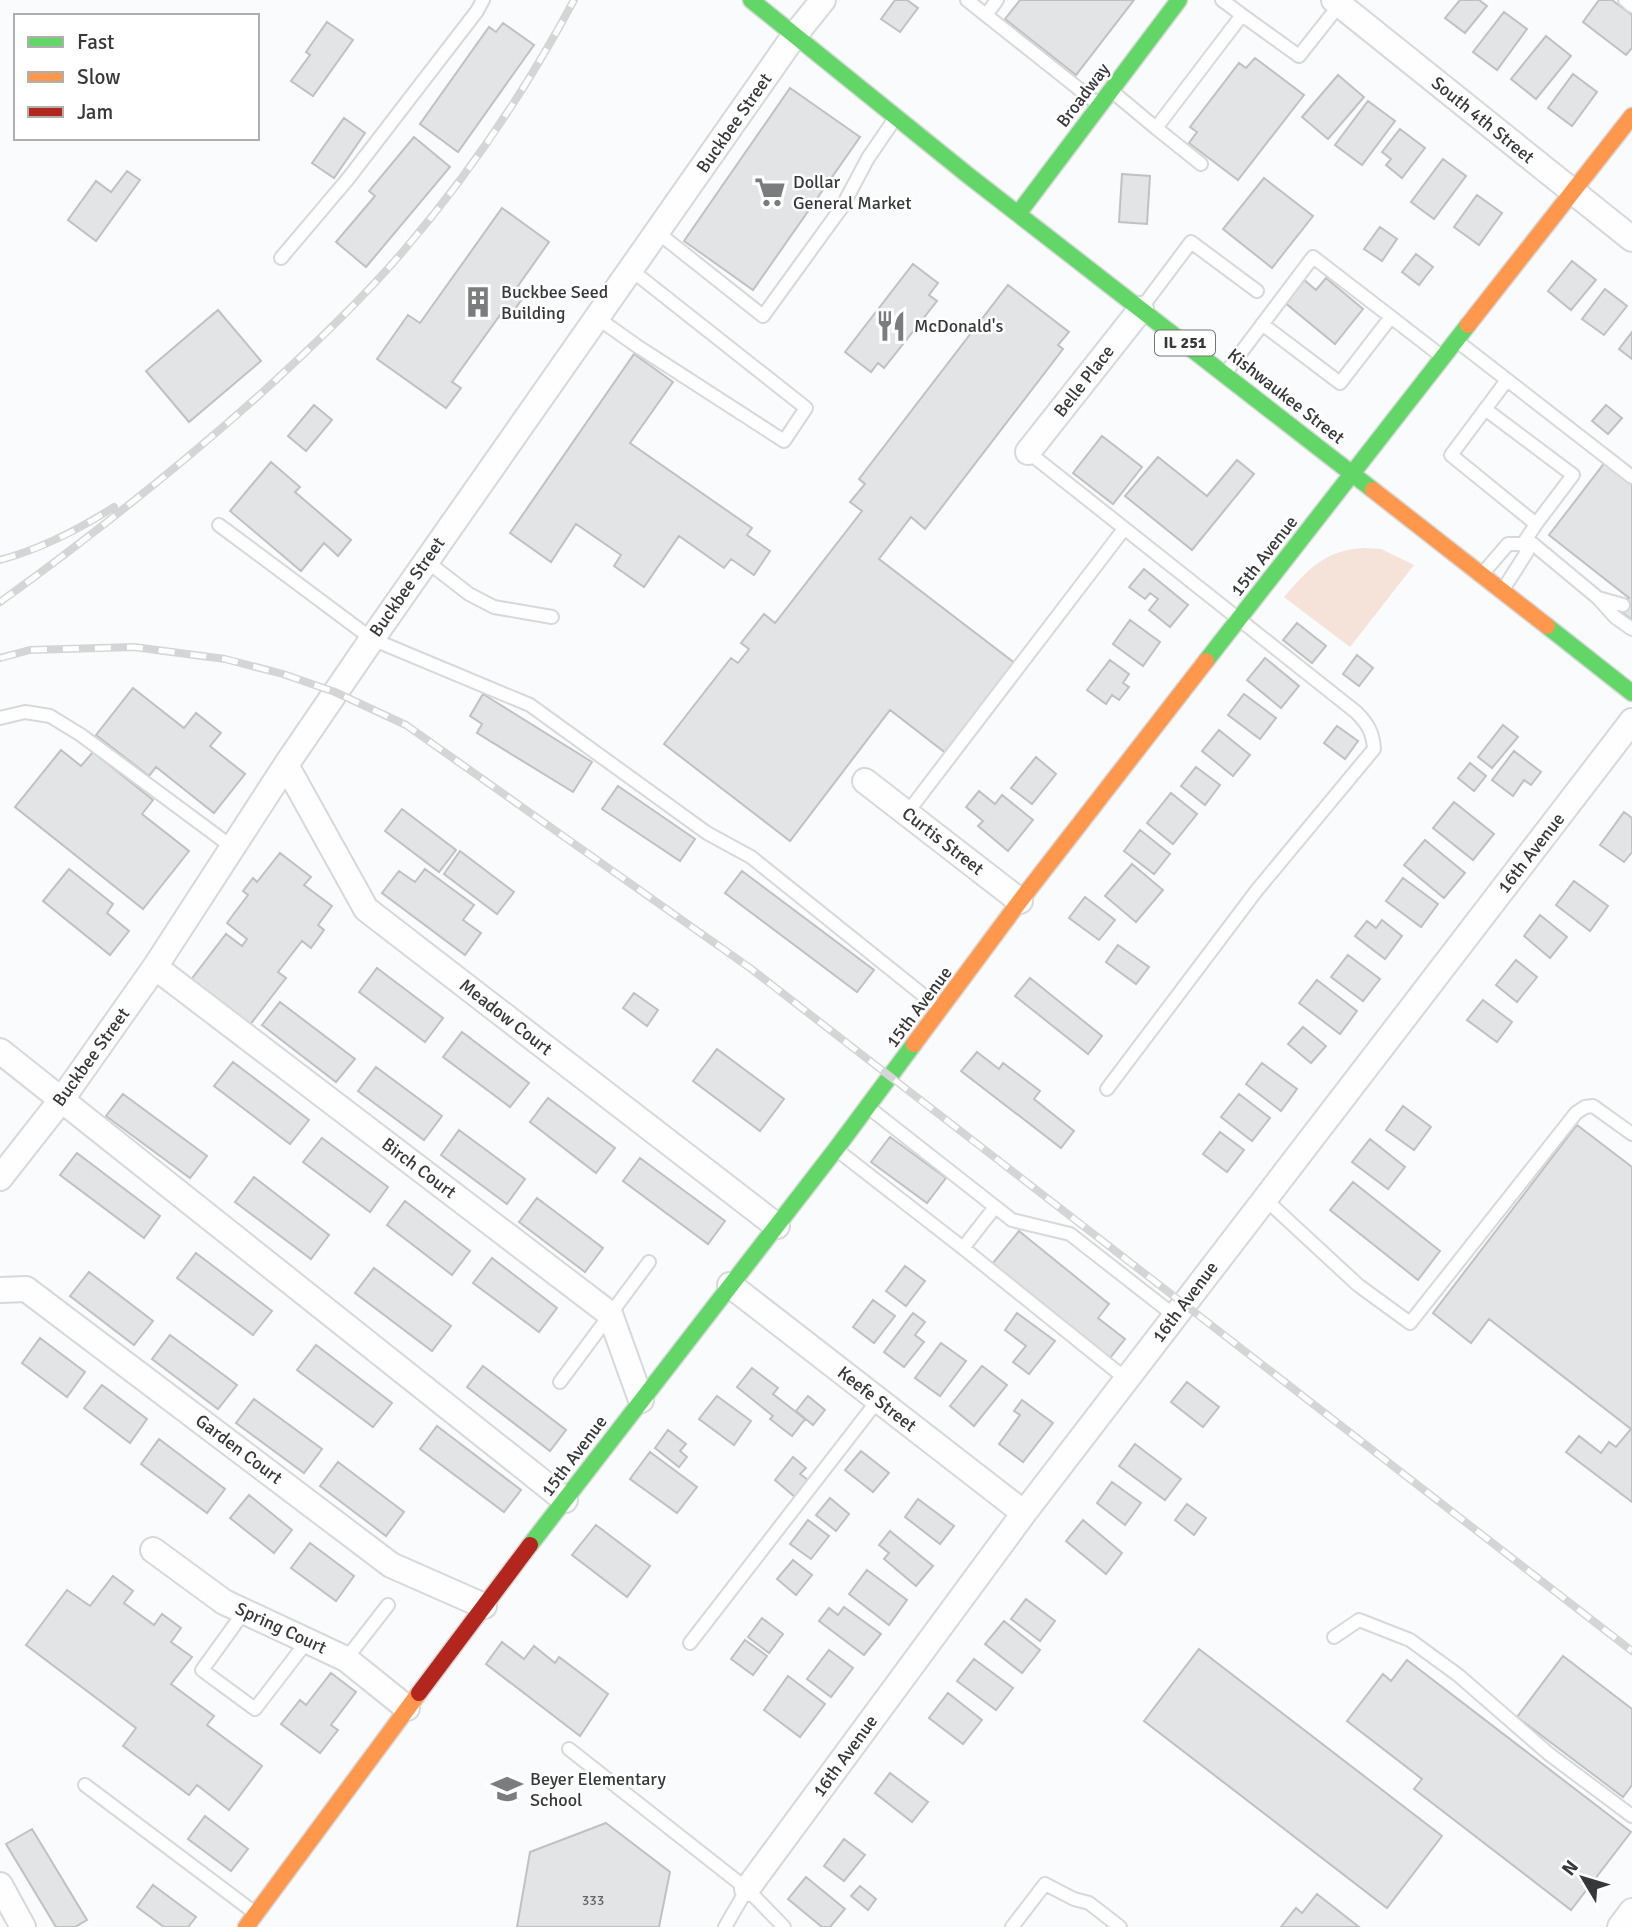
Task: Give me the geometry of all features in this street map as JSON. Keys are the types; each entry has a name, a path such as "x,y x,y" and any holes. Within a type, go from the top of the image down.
{"main road":[{"name":"Kishwaukee Street","path":"751,0 1018,214 1353,472 1632,693"},
{"name":"Broadway","path":"1018,214 1178,0"},
{"name":"15th Avenue","path":"251,1920 407,1708 868,1107 1020,901 1632,116"}],"street":[{"name":"Buckbee Street","path":"0,1178 62,1099 155,967 286,765 425,561 822,0"},
{"name":"South 4th Street","path":"1337,2 1632,239"},
{"name":"Belle Place","path":"1028,452 1141,309"},
{"name":"16th Avenue","path":"747,1889 1024,1513 1632,721"},
{"name":"Meadow Court","path":"286,765 366,908 777,1226"},
{"name":"Curtis Street","path":"865,781 1020,901"},
{"name":"Birch Court","path":"155,967 610,1314"},
{"path":"0,1051 565,1500"},
{"name":"Keefe Street","path":"730,1285 1024,1513"},
{"name":"Garden Court","path":"0,1290 26,1289 391,1565 484,1606"},
{"path":"610,1314 641,1400"},
{"name":"Spring Court","path":"153,1550 224,1602 346,1659 407,1708"},
{"path":"0,1885 23,1927"},
{"path":"1620,1927 1632,1911"}],"lane":[{"path":"281,258 347,180 483,0"},
{"path":"967,0 1099,105"},
{"path":"986,15 997,0"},
{"path":"1222,0 1299,56 1337,2"},
{"path":"1625,0 1632,6"},
{"path":"1156,128 1242,15"},
{"path":"1111,91 1201,164"},
{"path":"657,232 763,316 842,208 868,159 897,117"},
{"path":"1141,309 1191,243 1257,291"},
{"path":"1225,374 1313,257 1442,357"},
{"path":"596,317 784,441 806,408 630,269"},
{"path":"1262,324 1340,383 1391,317"},
{"path":"1457,341 1632,477"},
{"path":"1507,380 1451,454 1536,524"},
{"path":"1485,409 1573,475 1525,541 1527,552 1502,590"},
{"path":"1028,452 1356,712 1367,723 1373,735 1374,750 1257,890 1107,1089"},
{"path":"219,525 372,639 530,705 707,833 751,857 941,1009"},
{"path":"906,813 1124,529"},
{"path":"1483,574 1508,544 1525,541 1598,598 1615,617 1632,629"},
{"path":"425,561 469,594 494,607 552,617"},
{"path":"1598,598 1623,605"},
{"path":"0,718 25,712 50,716 81,735 232,847"},
{"path":"1265,1199 1357,1285 1410,1323 1576,1113 1585,1107 1593,1106 1632,1133"},
{"path":"868,1107 1012,1220 1070,1234 1175,1316"},
{"path":"836,1149 1126,1380"},
{"path":"963,1248 995,1207"},
{"path":"561,1382 649,1262"},
{"path":"690,1643 878,1400"},
{"path":"346,1659 388,1605"},
{"path":"244,1612 202,1670 255,1709 308,1640"},
{"path":"1334,1637 1359,1620 1410,1640 1458,1675 1549,1754 1632,1816"},
{"path":"569,1749 747,1889 784,1927"},
{"path":"85,1785 251,1920"},
{"path":"1012,1927 1045,1884 1074,1899 1089,1903 1120,1927"},
{"path":"725,1927 747,1889"}],"shaded area":[{"path":"1363,548 1381,549 1414,565 1350,647 1284,597 1309,570 1327,557"}],"building":[{"path":"895,0 907,0 918,8 900,32 881,19"},
{"path":"1020,0 1134,0 1076,75 1005,19"},
{"path":"1460,0 1479,0 1487,6 1465,33 1445,18"},
{"path":"1599,0 1612,0 1632,15 1632,48 1626,55 1583,22"},
{"path":"1504,12 1527,29 1497,70 1473,52"},
{"path":"327,22 353,40 313,96 291,81 310,55 306,52"},
{"path":"503,23 534,45 458,152 420,124 489,27 496,32"},
{"path":"1546,36 1571,56 1536,99 1511,79"},
{"path":"1255,58 1304,95 1238,180 1189,143 1197,132 1190,127 1239,63 1246,68"},
{"path":"1573,74 1597,92 1572,126 1548,108"},
{"path":"1338,75 1364,97 1328,139 1302,117"},
{"name":"Dollar General Market","path":"790,88 860,137 753,290 684,241"},
{"path":"1368,101 1395,121 1362,165 1335,145"},
{"path":"344,118 365,133 334,178 312,163"},
{"path":"1400,129 1425,148 1402,178 1386,165 1391,159 1382,152"},
{"path":"414,137 450,167 366,267 336,242 375,196 369,191"},
{"path":"1443,159 1466,176 1434,219 1411,202"},
{"path":"127,171 140,180 96,241 68,220 96,181 111,192"},
{"path":"1122,174 1150,176 1147,224 1119,222"},
{"path":"1264,178 1313,216 1272,268 1223,229"},
{"path":"1477,195 1502,213 1479,245 1454,227"},
{"name":"Buckbee Seed Building","path":"502,208 549,242 518,286 527,292 510,316 503,311 452,382 461,388 446,408 377,359 408,315 420,323"},
{"path":"1380,227 1397,239 1382,261 1364,249"},
{"path":"1416,254 1433,267 1419,285 1402,272"},
{"path":"1572,261 1596,280 1571,310 1548,291"},
{"name":"McDonald's","path":"913,264 938,283 929,295 937,301 884,368 878,363 871,372 845,352"},
{"path":"1326,278 1363,309 1335,344 1284,302 1303,279 1316,290"},
{"path":"1008,285 1069,332 1058,345 1063,349 925,529 911,517 879,559 1016,664 947,754 890,710 790,841 664,744 731,658 738,663 749,649 741,643 764,614 775,623 862,511 850,502 865,484 859,479"},
{"path":"1605,289 1627,306 1604,335 1582,319"},
{"path":"218,310 261,361 189,422 146,371"},
{"path":"1632,332 1632,359 1619,349"},
{"path":"634,354 673,382 630,443 752,528 747,535 770,551 754,575 731,559 724,568 679,536 644,587 614,566 621,555 576,524 551,562 510,533"},
{"path":"314,405 332,420 306,451 288,436"},
{"path":"1606,405 1622,418 1608,434 1592,421"},
{"path":"1102,436 1142,467 1113,504 1073,473"},
{"path":"1158,457 1207,496 1237,460 1254,474 1192,550 1125,496"},
{"path":"1606,461 1632,481 1632,620 1619,610 1629,598 1549,535"},
{"path":"271,462 300,487 295,492 351,540 338,556 324,543 301,571 230,511"},
{"path":"1144,569 1188,605 1170,627 1149,610 1158,599 1150,593 1145,599 1129,587"},
{"path":"1130,620 1160,642 1143,666 1113,644"},
{"path":"1297,623 1326,646 1312,663 1283,640"},
{"path":"1357,655 1373,668 1359,686 1343,674"},
{"path":"1265,658 1299,686 1281,708 1247,680"},
{"path":"1110,660 1129,674 1123,683 1129,687 1119,700 1112,695 1106,704 1087,690"},
{"path":"133,688 184,728 196,713 221,733 210,746 245,774 214,813 156,767 149,776 96,735"},
{"path":"483,694 592,762 573,792 477,733 482,724 470,716"},
{"path":"1244,694 1276,718 1260,739 1228,715"},
{"path":"1503,725 1518,737 1492,768 1478,757"},
{"path":"1337,726 1358,741 1345,759 1324,743"},
{"path":"1219,730 1250,755 1233,776 1202,751"},
{"path":"61,750 81,766 93,752 153,800 142,814 189,851 143,909 15,807"},
{"path":"1514,751 1541,772 1531,785 1524,780 1513,796 1492,780"},
{"path":"1036,757 1056,774 1032,804 1011,788"},
{"path":"1470,763 1486,776 1474,791 1458,778"},
{"path":"1196,767 1220,785 1205,805 1181,786"},
{"path":"618,786 695,839 680,861 602,809"},
{"path":"979,791 995,804 1002,795 1033,820 1008,851 978,826 983,821 966,807"},
{"path":"1171,793 1197,814 1173,844 1147,823"},
{"path":"1454,802 1494,834 1473,860 1433,828"},
{"path":"402,809 456,850 439,872 385,831"},
{"path":"1624,812 1632,818 1632,852 1624,862 1600,845"},
{"path":"1140,830 1170,854 1154,874 1124,851"},
{"path":"1425,840 1465,873 1444,898 1404,865"},
{"path":"460,851 514,892 497,914 444,874"},
{"path":"280,853 311,877 304,885 332,906 318,925 324,930 311,948 302,941 278,972 286,978 249,1026 190,981 226,934 242,946 247,939 227,923 248,895 243,891 253,878 257,882"},
{"path":"1132,864 1163,890 1136,922 1105,896"},
{"path":"69,869 113,904 107,913 129,931 110,955 43,901"},
{"path":"425,869 474,905 463,920 481,933 465,955 382,893 399,871 415,882"},
{"path":"742,871 874,970 857,992 725,893"},
{"path":"1403,878 1438,904 1421,927 1386,901"},
{"path":"1574,881 1608,906 1590,931 1556,905"},
{"path":"1085,897 1115,920 1099,940 1069,918"},
{"path":"1540,915 1567,937 1550,958 1524,936"},
{"path":"1382,920 1402,936 1385,959 1355,936 1367,921 1376,928"},
{"path":"1118,945 1149,967 1136,984 1106,962"},
{"path":"1348,955 1380,979 1363,1001 1331,977"},
{"path":"1516,960 1537,977 1517,1002 1496,985"},
{"path":"377,968 443,1018 425,1042 359,992"},
{"path":"1030,978 1102,1036 1088,1054 1015,996"},
{"path":"1317,980 1357,1011 1340,1034 1299,1003"},
{"path":"634,993 658,1010 647,1026 623,1008"},
{"path":"1483,1000 1512,1022 1497,1042 1467,1020"},
{"path":"280,1002 355,1059 336,1082 262,1025"},
{"path":"1303,1027 1326,1046 1311,1063 1288,1044"},
{"path":"462,1032 529,1083 510,1107 443,1057"},
{"path":"717,1049 784,1099 760,1131 693,1081"},
{"path":"977,1052 999,1069 1003,1063 1040,1091 1034,1099 1074,1131 1061,1148 961,1071"},
{"path":"233,1062 309,1120 290,1144 214,1086"},
{"path":"1262,1063 1297,1089 1281,1111 1246,1084"},
{"path":"376,1067 442,1116 424,1140 358,1091"},
{"path":"123,1094 207,1156 190,1178 106,1116"},
{"path":"1239,1094 1270,1118 1252,1141 1221,1117"},
{"path":"548,1098 615,1148 596,1173 530,1122"},
{"path":"1403,1106 1431,1127 1414,1150 1386,1130"},
{"path":"1577,1125 1632,1167 1632,1502 1566,1452 1579,1436 1601,1453 1609,1442 1616,1447 1631,1429 1489,1319 1471,1343 1433,1313"},
{"path":"459,1130 525,1179 507,1204 441,1155"},
{"path":"1220,1132 1244,1150 1227,1172 1203,1154"},
{"path":"890,1137 946,1178 927,1203 871,1162"},
{"path":"322,1138 388,1187 370,1212 303,1162"},
{"path":"1370,1139 1405,1167 1388,1189 1352,1162"},
{"path":"77,1153 160,1216 144,1238 60,1175"},
{"path":"640,1158 725,1221 708,1244 623,1181"},
{"path":"254,1177 329,1235 311,1259 235,1202"},
{"path":"1353,1182 1440,1251 1418,1280 1330,1210"},
{"path":"537,1198 603,1248 585,1272 519,1222"},
{"path":"405,1201 470,1251 452,1275 387,1225"},
{"path":"1019,1231 1109,1304 1098,1318 1125,1339 1110,1358 992,1264"},
{"path":"196,1253 272,1311 253,1335 177,1278"},
{"path":"492,1258 557,1308 539,1332 473,1283"},
{"path":"905,1266 925,1281 906,1306 886,1291"},
{"path":"374,1268 451,1326 432,1351 355,1293"},
{"path":"89,1272 153,1321 134,1345 70,1296"},
{"path":"873,1300 895,1316 874,1343 853,1327"},
{"path":"913,1313 925,1322 915,1335 924,1342 904,1367 884,1352"},
{"path":"1017,1313 1055,1341 1029,1374 1013,1362 1026,1346 1005,1330"},
{"path":"170,1335 237,1385 218,1409 152,1359"},
{"path":"40,1338 85,1372 67,1397 22,1363"},
{"path":"941,1343 966,1361 940,1396 915,1378"},
{"path":"316,1345 392,1403 373,1427 297,1370"},
{"path":"483,1366 566,1430 550,1451 467,1387"},
{"path":"982,1366 1007,1385 974,1426 950,1406"},
{"path":"752,1368 778,1388 773,1394 805,1419 792,1436 770,1419 773,1416 737,1387"},
{"path":"1187,1382 1219,1407 1203,1427 1171,1402"},
{"path":"102,1385 147,1419 130,1443 84,1408"},
{"path":"717,1396 751,1421 734,1445 699,1419"},
{"path":"808,1396 825,1410 813,1425 796,1411"},
{"path":"254,1399 322,1449 304,1473 236,1423"},
{"path":"1022,1400 1053,1423 1023,1462 999,1444 1020,1415 1014,1411"},
{"path":"437,1426 521,1490 504,1512 420,1449"},
{"path":"668,1430 686,1444 680,1451 687,1457 679,1467 655,1448"},
{"path":"159,1439 225,1489 207,1513 141,1464"},
{"path":"1135,1444 1181,1479 1165,1500 1119,1466"},
{"path":"861,1451 889,1473 873,1492 845,1470"},
{"path":"650,1452 697,1487 677,1513 630,1479"},
{"path":"793,1457 806,1468 800,1474 808,1480 795,1497 775,1480"},
{"path":"338,1462 404,1512 386,1536 320,1486"},
{"path":"1112,1482 1141,1503 1125,1525 1097,1503"},
{"path":"249,1495 292,1530 274,1553 230,1518"},
{"path":"830,1498 849,1514 836,1531 816,1515"},
{"path":"918,1499 954,1526 940,1544 905,1517"},
{"path":"1187,1504 1206,1518 1194,1535 1175,1520"},
{"path":"808,1520 829,1536 811,1559 790,1544"},
{"path":"1083,1520 1122,1553 1106,1574 1066,1541"},
{"path":"596,1525 650,1566 627,1597 572,1555"},
{"path":"890,1531 933,1566 916,1586 884,1559 889,1553 879,1545"},
{"path":"310,1543 354,1576 336,1601 291,1568"},
{"path":"793,1560 812,1575 796,1595 777,1579"},
{"path":"867,1570 907,1600 889,1625 849,1594"},
{"path":"113,1576 133,1591 124,1603 154,1625 162,1614 181,1628 171,1642 192,1657 171,1684 214,1716 207,1725 262,1766 229,1810 197,1785 189,1795 123,1746 136,1728 26,1645 67,1590 90,1606"},
{"path":"1026,1599 1055,1621 1040,1641 1011,1619"},
{"path":"844,1607 881,1634 864,1655 819,1621 829,1608 838,1615"},
{"path":"762,1618 783,1634 769,1653 748,1637"},
{"path":"1004,1621 1040,1650 1022,1673 985,1644"},
{"path":"745,1640 767,1656 753,1675 731,1659"},
{"path":"502,1642 524,1659 534,1646 555,1663 559,1657 608,1694 580,1736 486,1664"},
{"path":"1199,1649 1442,1836 1387,1908 1144,1721"},
{"path":"829,1650 853,1668 831,1697 807,1679"},
{"path":"1563,1656 1632,1709 1632,1785 1623,1797 1517,1717"},
{"path":"974,1659 1013,1688 996,1710 957,1681"},
{"path":"1407,1660 1631,1832 1571,1910 1414,1789 1422,1779 1347,1721 1383,1674 1391,1681"},
{"path":"331,1673 356,1692 331,1725 338,1730 320,1753 281,1724 300,1700 306,1705"},
{"path":"788,1676 825,1704 800,1737 764,1710"},
{"path":"948,1693 982,1720 963,1744 929,1718"},
{"path":"890,1773 928,1802 912,1822 875,1793"},
{"path":"205,1816 248,1849 231,1871 188,1839"},
{"path":"606,1823 670,1872 659,1927 517,1927 530,1852"},
{"path":"32,1829 87,1920 75,1927 56,1927 6,1844"},
{"path":"844,1839 865,1855 844,1881 824,1866"},
{"path":"806,1877 845,1909 830,1927 822,1927 788,1899"},
{"path":"153,1885 196,1917 188,1927 164,1927 137,1907"},
{"path":"860,1886 876,1899 868,1910 851,1896"},
{"path":"1317,1894 1359,1927 1281,1927 1296,1908 1302,1913"}],"railway":[{"path":"0,602 98,529 194,452 295,362 370,288 429,220 475,160 537,65 574,0"},
{"path":"0,560 59,538 114,507"},
{"path":"0,658 30,650 134,647 225,659 283,674 335,692 406,725 750,968 1632,1651"}],"traffic: fast":[{"path":"751,0 969,176 1373,490"},
{"path":"1018,214 1179,0"},
{"path":"1206,661 1468,325"},
{"path":"1547,626 1632,693"},
{"path":"530,1545 914,1044"}],"traffic: slow":[{"path":"1468,325 1632,116"},
{"path":"1373,490 1547,626"},
{"path":"914,1044 1020,901 1206,661"},
{"path":"246,1927 419,1693"}],"traffic: jam":[{"path":"419,1693 530,1545"}],"place":[{"name":"Dollar General Market","path":"770,192"},
{"name":"Buckbee Seed Building","path":"478,302"},
{"name":"McDonald's","path":"891,326"},
{"name":"Beyer Elementary School","path":"507,1789"}]}
